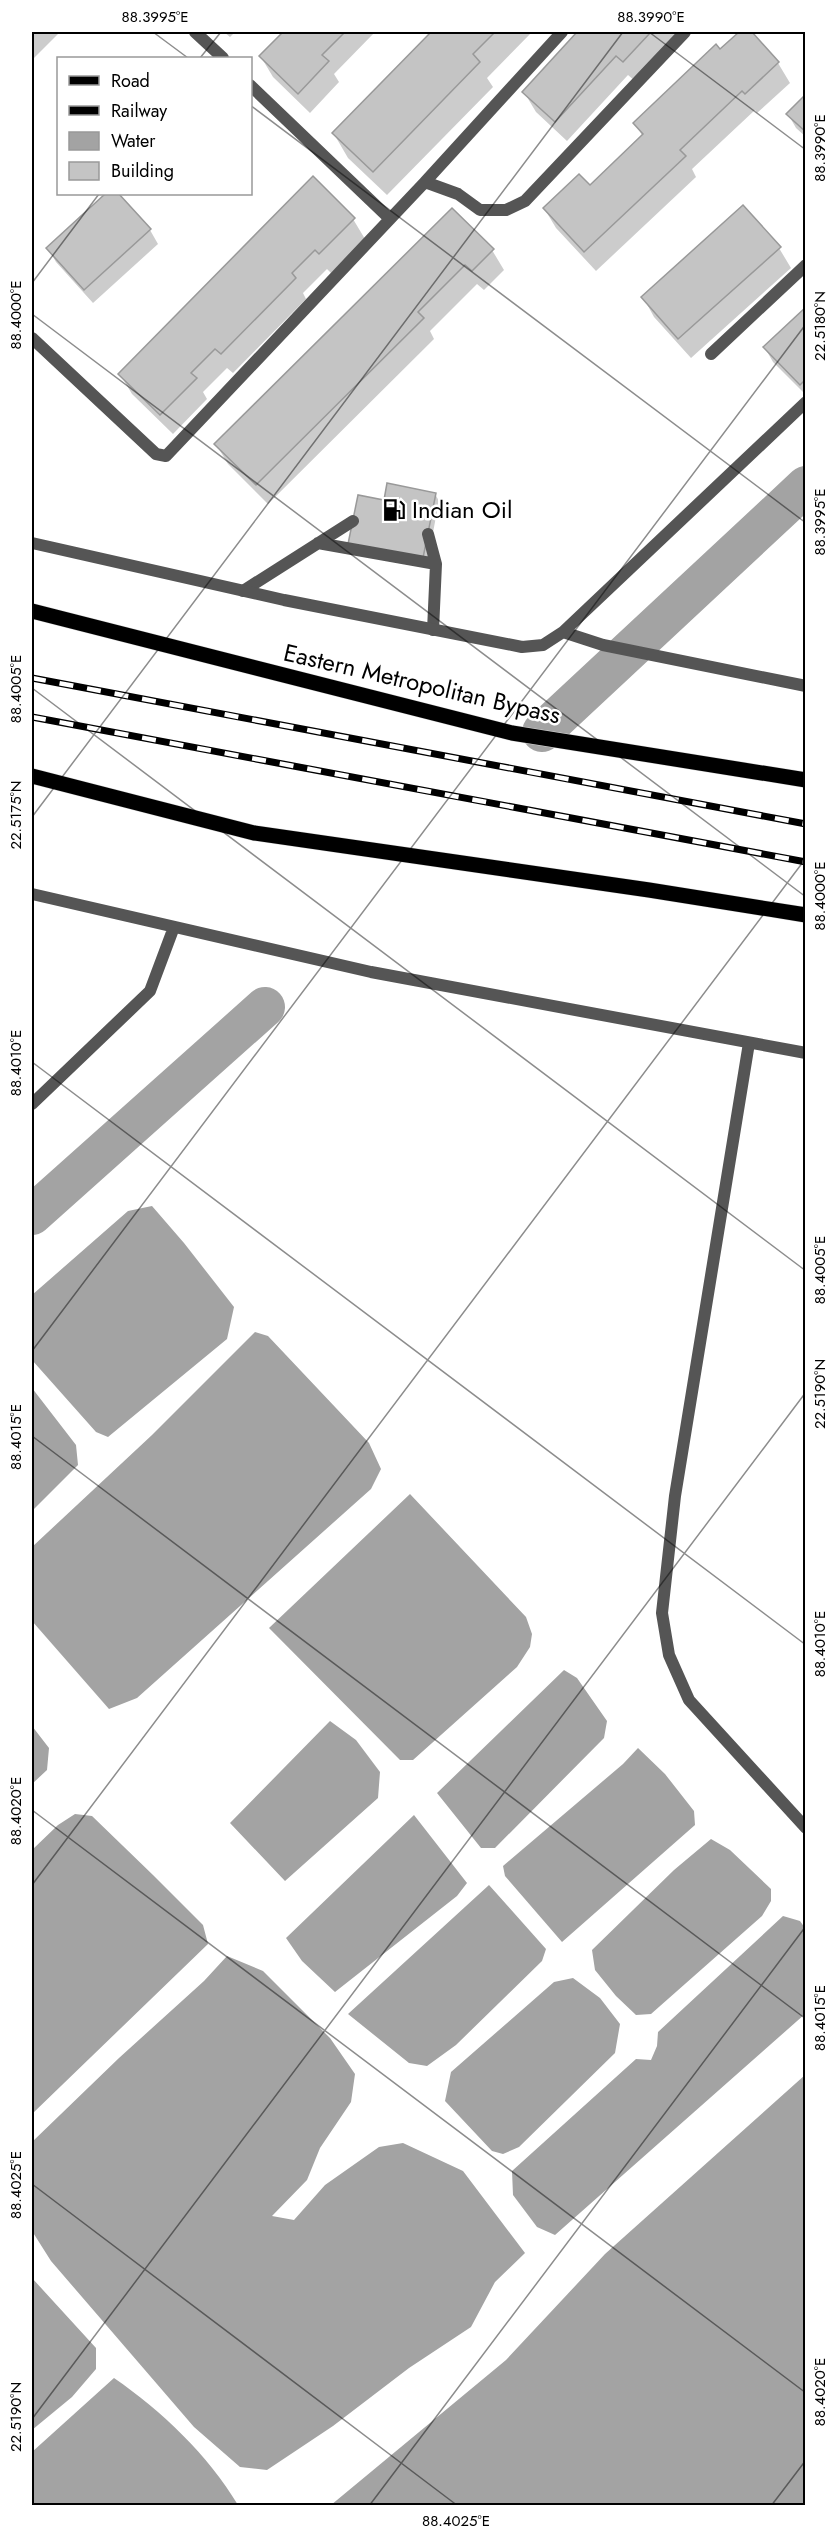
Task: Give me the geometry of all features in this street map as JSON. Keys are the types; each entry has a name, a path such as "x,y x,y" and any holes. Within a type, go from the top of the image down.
{"main road":[{"name":"Eastern Metropolitan Bypass","path":"32,611 512,733 806,780"},
{"path":"32,776 254,833 806,915"}],"street":[{"path":"195,32 222,57"},
{"path":"32,338 156,454 166,456 426,182 562,32"},
{"path":"426,182 458,194 480,210 506,210 525,201 685,32"},
{"path":"252,87 390,219"},
{"path":"711,354 806,265"},
{"path":"32,543 243,591 433,630 522,647 543,645 563,632 806,402"},
{"path":"243,591 353,521"},
{"path":"428,534 436,564 433,630"},
{"path":"318,543 436,564"},
{"path":"563,632 603,645 806,686"},
{"path":"32,894 371,972 806,1053"},
{"path":"32,1104 150,991 174,927"},
{"path":"749,1044 675,1496 662,1613 669,1655 689,1700 806,1828"}],"water":[{"path":"152,1206 234,1307 227,1339 108,1437 96,1432 32,1360 32,1295 128,1211"},
{"path":"255,1332 268,1336 369,1443 381,1469 371,1489 137,1698 109,1709 32,1621 32,1547 152,1435"},
{"path":"32,1388 76,1445 78,1465 32,1511"},
{"path":"410,1494 526,1617 532,1634 530,1647 517,1667 413,1760 400,1760 269,1628"},
{"path":"564,1670 577,1678 607,1721 604,1738 495,1848 481,1848 437,1793"},
{"path":"330,1721 356,1740 380,1772 378,1798 285,1881 230,1823"},
{"path":"32,1726 49,1748 47,1770 32,1784"},
{"path":"638,1748 665,1774 694,1811 695,1825 562,1942 505,1876 503,1866 623,1764"},
{"path":"75,1814 92,1816 153,1875 203,1925 208,1944 32,2114 32,1850 58,1825"},
{"path":"414,1815 467,1883 457,1896 335,1992 302,1961 286,1938"},
{"path":"711,1839 730,1850 771,1889 771,1901 762,1916 651,2014 636,2015 616,1996 595,1970 592,1950 674,1870"},
{"path":"489,1885 546,1949 542,1961 456,2045 427,2066 409,2063 348,2014"},
{"path":"783,1916 800,1921 805,1928 805,2014 555,2235 537,2227 513,2195 512,2171 636,2059 651,2060 657,2046 658,2032"},
{"path":"227,1956 263,1971 330,2038 355,2074 351,2102 320,2148 307,2180 272,2216 294,2220 325,2185 379,2147 403,2143 463,2171 525,2253 495,2282 471,2327 409,2368 333,2426 267,2470 240,2467 194,2427 51,2261 32,2231 32,2142 119,2058 204,1981"},
{"path":"573,1978 600,1998 620,2024 615,2053 519,2147 503,2154 492,2151 445,2101 451,2072 554,1982"},
{"path":"805,2075 805,2505 331,2505 506,2360 605,2254"},
{"path":"32,2278 96,2348 96,2369 72,2397 32,2430"},
{"path":"114,2378 183,2435 213,2469 238,2505 32,2505 32,2452"}],"building":[{"path":"283,32 345,32 322,55 329,61 298,94 259,56"},
{"path":"431,32 495,32 473,54 480,62 373,172 332,133"},
{"path":"577,32 651,32 623,62 616,56 555,122 522,92"},
{"path":"739,32 752,32 779,62 745,94 742,91 680,150 686,156 584,252 543,208 579,174 590,185 643,134 633,123 716,44 720,49"},
{"path":"806,94 806,132 786,114"},
{"path":"313,176 355,218 319,254 315,250 292,273 296,278 221,354 215,349 191,373 197,378 160,415 118,374"},
{"path":"104,195 120,195 151,229 84,290 46,248"},
{"path":"743,205 781,247 678,339 641,297"},
{"path":"452,208 494,249 472,271 465,265 418,312 424,318 256,485 214,444"},
{"path":"806,307 806,379 800,385 763,347"},
{"name":"Indian Oil","path":"387,483 436,493 423,558 348,544 358,495 384,500"}],"waterway":[{"path":"542,732 806,486"},
{"path":"32,1215 265,1007"}],"railway":[{"path":"32,678 806,824"},
{"path":"32,717 806,862"}],"place":[{"name":"Indian Oil","path":"394,510"}]}
